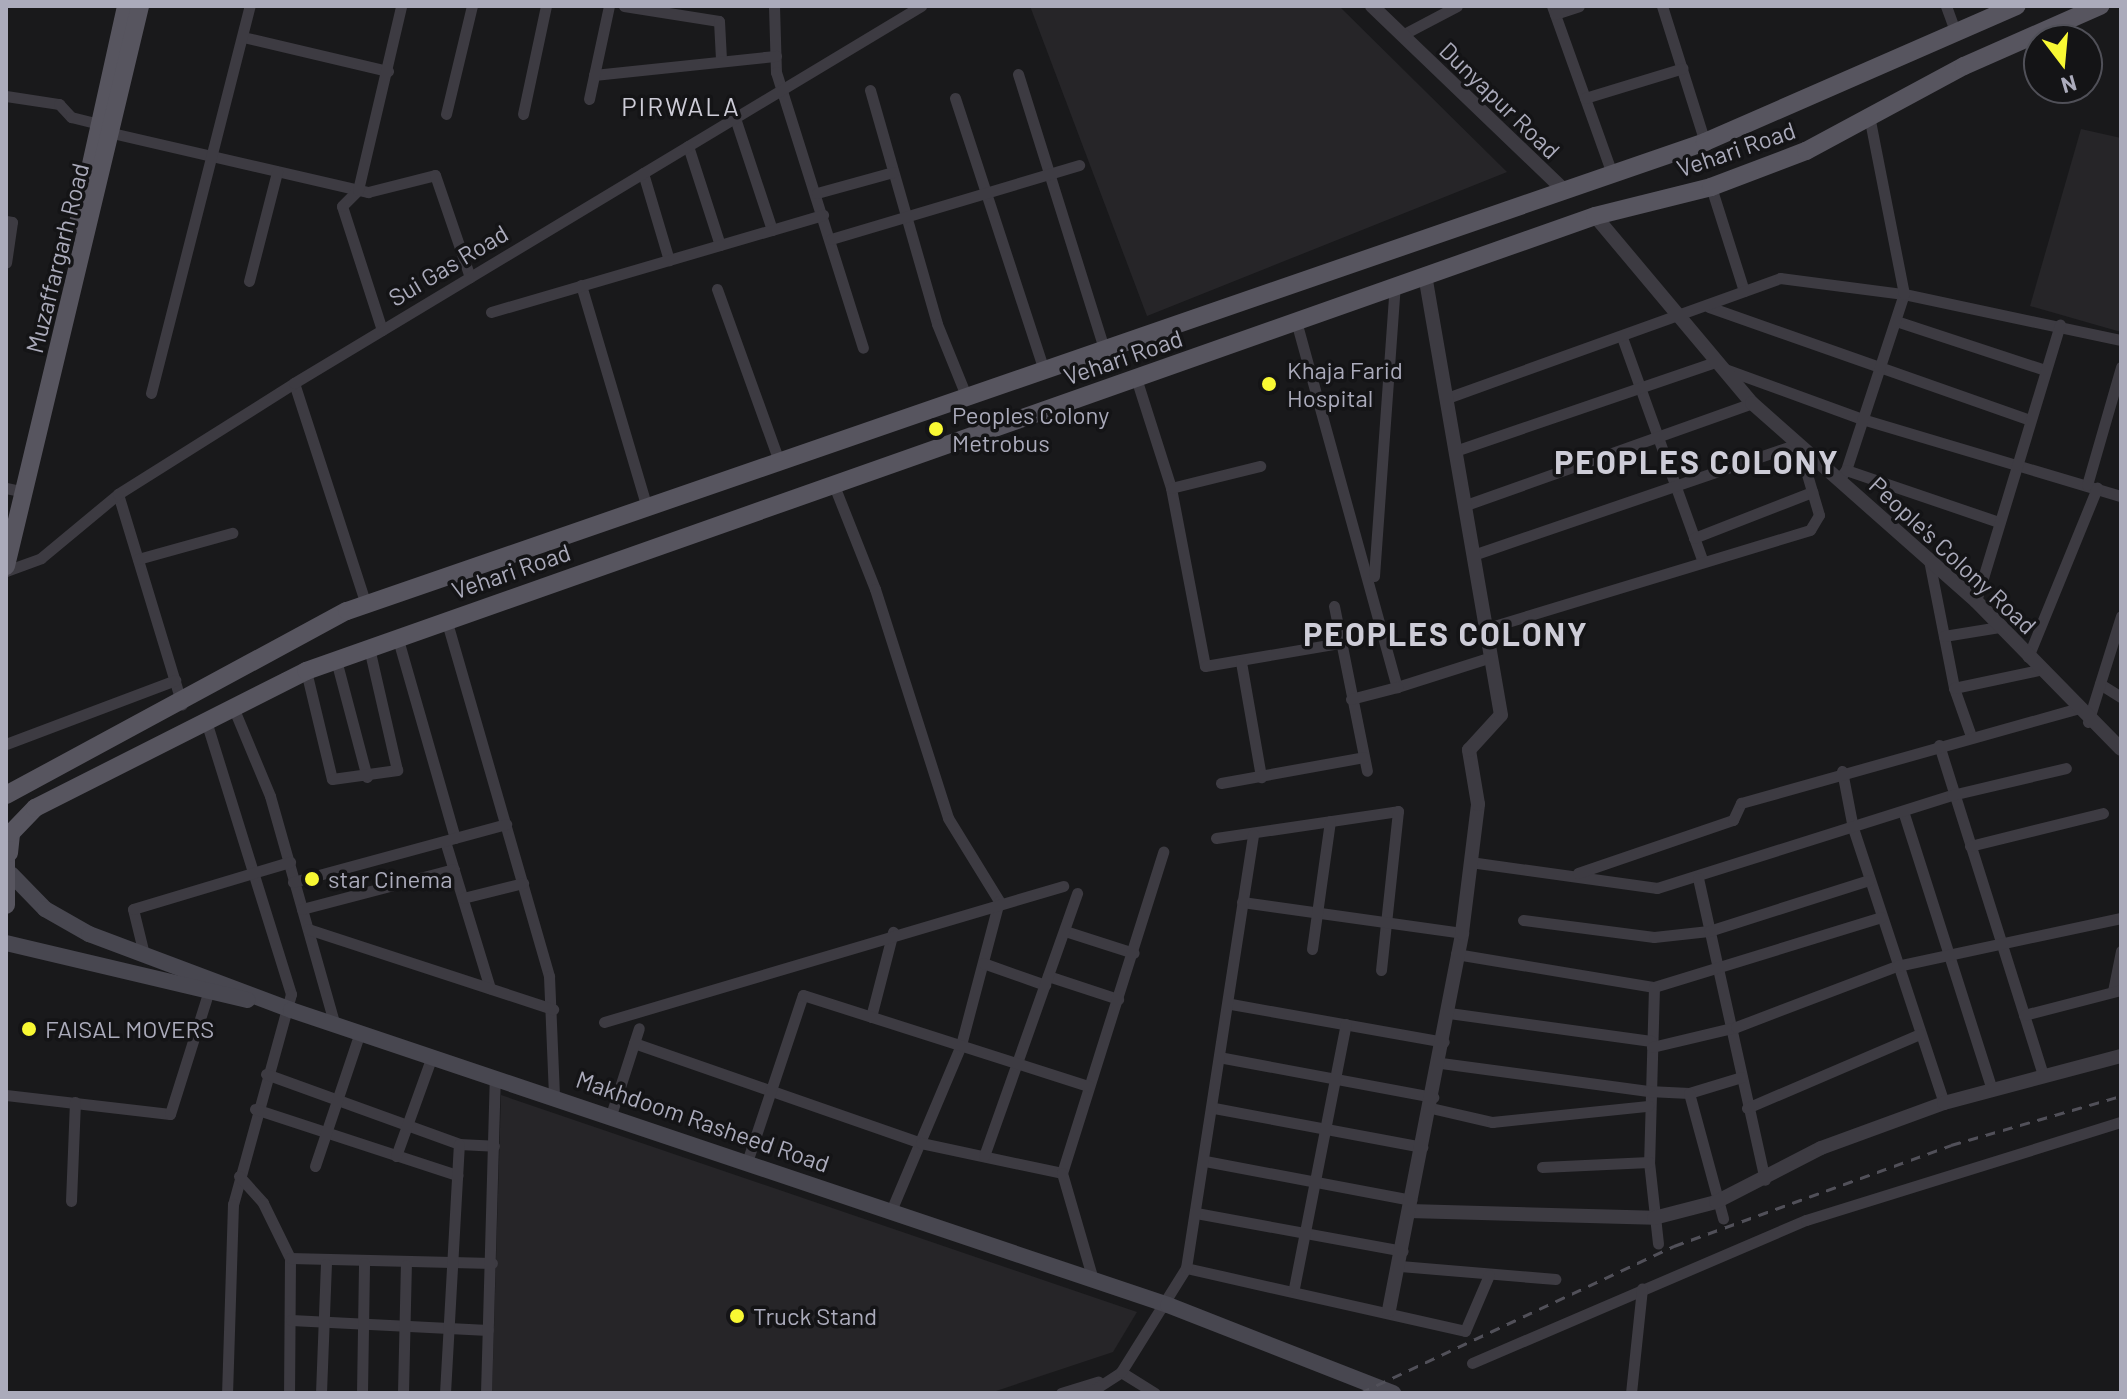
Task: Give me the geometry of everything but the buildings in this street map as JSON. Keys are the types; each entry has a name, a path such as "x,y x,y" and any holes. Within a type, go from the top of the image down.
{"main road":[{"path":"106,129 126,6"},
{"path":"6,521 140,6"},
{"name":"Vehari Road","path":"6,795 366,605 965,393 1104,349 1705,142 2017,6"},
{"name":"Vehari Road","path":"8,849 11,833 35,808 306,671 397,636 1595,216 1711,187 1806,151 1869,115 2100,6"},
{"path":"6,568 15,490"},
{"path":"6,905 11,874 8,849"},
{"name":"Makhdoom Rasheed Road","path":"11,874 66,923 143,950 291,1010 554,1095 1168,1305 1393,1393"},
{"path":"6,943 291,1010"}],"street":[{"path":"151,393 250,6"},
{"path":"382,330 343,213 358,190 401,6"},
{"path":"446,114 472,6"},
{"path":"523,114 546,6"},
{"path":"589,99 609,6"},
{"path":"624,6 719,21 721,58"},
{"path":"774,6 776,56 863,348"},
{"name":"Sui Gas Road","path":"6,568 41,558 118,494 294,383 921,6"},
{"name":"Dunyapur Road","path":"1372,6 1564,190"},
{"path":"1402,35 1457,6"},
{"path":"1579,6 1553,10 1612,174"},
{"path":"1662,6 1705,142"},
{"path":"1946,6 1955,31"},
{"path":"243,37 388,71"},
{"path":"594,75 721,58 776,56"},
{"path":"1585,98 1683,68"},
{"path":"1018,74 1104,349"},
{"path":"870,90 907,219 965,393"},
{"path":"6,96 59,104 71,117 209,161 358,190 435,175 470,277"},
{"path":"955,98 1043,368"},
{"path":"1869,115 1904,294 1843,474 1999,522"},
{"path":"735,118 772,230"},
{"path":"688,146 720,245"},
{"path":"831,239 985,197 1079,165"},
{"path":"249,281 277,172"},
{"path":"817,193 893,172"},
{"path":"643,173 669,260"},
{"path":"1711,187 1744,291"},
{"path":"491,312 823,215"},
{"name":"People's Colony Road","path":"1595,216 1752,403 1798,444 1843,474 1929,560 1976,601 2088,722 2121,749"},
{"path":"6,221 12,222 6,263"},
{"path":"1389,1310 1441,1063 1456,954 1462,933 1478,804 1469,750 1501,715 1476,554 1425,275"},
{"path":"1447,398 1623,340 1780,278 1904,294 2060,324 2121,340"},
{"path":"581,285 647,508"},
{"path":"1374,584 1395,285"},
{"path":"717,289 779,461"},
{"path":"1709,307 1876,370 2030,420"},
{"path":"1296,321 1374,584 1397,687"},
{"path":"1896,321 2045,370"},
{"path":"1976,601 2060,324"},
{"path":"1623,340 1702,560"},
{"path":"1455,451 1718,365 1862,419 2121,496"},
{"path":"2028,657 2092,486 2121,367"},
{"path":"1136,378 1171,488 1201,660 1210,668 1339,643"},
{"path":"294,383 366,605"},
{"path":"1466,505 1752,403"},
{"path":"1476,554 1677,488 1798,444 1819,525 1487,628"},
{"path":"1171,488 1260,466"},
{"path":"833,483 875,589 948,818 999,901 961,1045 891,1211"},
{"path":"1694,538 1812,492"},
{"path":"118,494 182,704"},
{"path":"138,559 232,533"},
{"path":"1929,560 1954,688 1971,736"},
{"path":"1334,606 1367,771"},
{"path":"2088,722 2121,616"},
{"path":"446,619 523,883 553,1009 554,1095"},
{"path":"1944,636 1999,627"},
{"path":"397,636 450,839 454,869 490,988"},
{"path":"306,671 332,779 367,777 401,763 369,648"},
{"path":"1351,699 1491,657"},
{"path":"336,660 367,777"},
{"path":"1241,662 1261,777"},
{"path":"1954,688 2039,670"},
{"path":"6,744 175,680"},
{"path":"2100,684 2121,697"},
{"path":"233,707 290,862 293,882 335,1025"},
{"path":"1575,874 1733,820 1741,803 1842,771 2076,709"},
{"path":"206,721 254,874 291,1010 255,1109 239,1176 227,1393"},
{"path":"1939,745 1952,795 2043,1074"},
{"path":"1221,783 1364,757"},
{"path":"1470,862 1575,874 1657,888 1904,814 1952,795 2066,768"},
{"path":"1842,771 1853,828 1944,1103"},
{"path":"1216,838 1398,811 1389,919 1381,970"},
{"path":"1970,846 2103,813"},
{"path":"1904,814 1992,1089"},
{"path":"1312,949 1330,821"},
{"path":"293,882 506,824"},
{"path":"1089,1393 1117,1375 1168,1305 1186,1268 1224,1058 1253,834"},
{"path":"1093,1280 1062,1173 1134,953 1163,852"},
{"path":"143,950 133,909 290,862"},
{"path":"302,909 454,869"},
{"path":"1698,878 1709,931 1736,1027 1747,1108 1765,1180"},
{"path":"1523,920 1654,937 1709,931 1869,880"},
{"path":"463,898 523,883"},
{"path":"604,1022 893,932 1063,886"},
{"path":"984,1156 1077,893"},
{"path":"1242,902 1389,919 1462,933"},
{"path":"1456,954 1654,987 1721,970 1881,917"},
{"path":"1449,1013 1651,1044 1736,1027 1897,966 2121,918"},
{"path":"308,929 553,1009"},
{"path":"1065,931 1134,953"},
{"path":"871,1017 893,932"},
{"path":"2024,1015 2117,991 2121,951"},
{"path":"983,963 1118,999"},
{"path":"1654,987 1648,1106 1649,1162 1658,1244"},
{"path":"6,1095 170,1114 209,990"},
{"path":"747,1162 803,995 1089,1086"},
{"path":"1231,1004 1444,1042"},
{"path":"1294,1288 1328,1131 1346,1024"},
{"path":"611,1115 639,1028"},
{"path":"315,1166 360,1032"},
{"path":"1747,1108 1920,1034"},
{"path":"634,1043 921,1143 1062,1173"},
{"path":"396,1156 432,1056"},
{"path":"1205,1161 1316,1181 1410,1206 1654,1218 1716,1202 1765,1180 1821,1148 1944,1103 2043,1074 2121,1056"},
{"path":"1224,1058 1336,1077 1432,1102 1492,1122 1648,1106"},
{"path":"1441,1063 1648,1091 1689,1093 1742,1077"},
{"path":"266,1074 459,1144 494,1146"},
{"path":"486,1393 495,1076"},
{"path":"1689,1093 1716,1202 1723,1218"},
{"path":"71,1201 75,1102"},
{"path":"1214,1108 1422,1147"},
{"path":"255,1109 457,1175"},
{"path":"1472,1363 1806,1220 2121,1122"},
{"path":"445,1393 459,1144"},
{"path":"1542,1167 1649,1162"},
{"path":"239,1176 290,1258 289,1393"},
{"path":"1196,1213 1307,1233 1402,1258 1489,1275 1555,1279"},
{"path":"290,1258 326,1264 492,1263"},
{"path":"362,1393 364,1263"},
{"path":"321,1393 326,1264"},
{"path":"403,1393 406,1265"},
{"path":"1186,1268 1294,1288 1389,1310 1400,1320 1465,1331 1489,1275"},
{"path":"1631,1393 1642,1289"},
{"path":"291,1320 488,1330"},
{"path":"1061,1393 1117,1375 1155,1393"}],"shaded area":[{"path":"1030,6 1339,6 1507,172 1147,316"},
{"path":"2081,129 2121,138 2121,332 2030,306"},
{"name":"Truck Stand","path":"501,1095 1137,1312 1113,1352 990,1393 492,1393"}],"railway":[{"path":"1360,1393 1674,1246 1951,1145 2121,1096"}],"place":[{"name":"Khaja Farid Hospital","path":"1269,384"},
{"name":"Peoples Colony Metrobus","path":"936,429"},
{"name":"star Cinema","path":"312,879"},
{"name":"FAISAL MOVERS","path":"29,1029"},
{"name":"Truck Stand","path":"737,1316"}],"district":[{"name":"PIRWALA","path":"681,106"},
{"name":"PEOPLES COLONY","path":"1697,461"},
{"name":"PEOPLES COLONY","path":"1446,633"}]}
